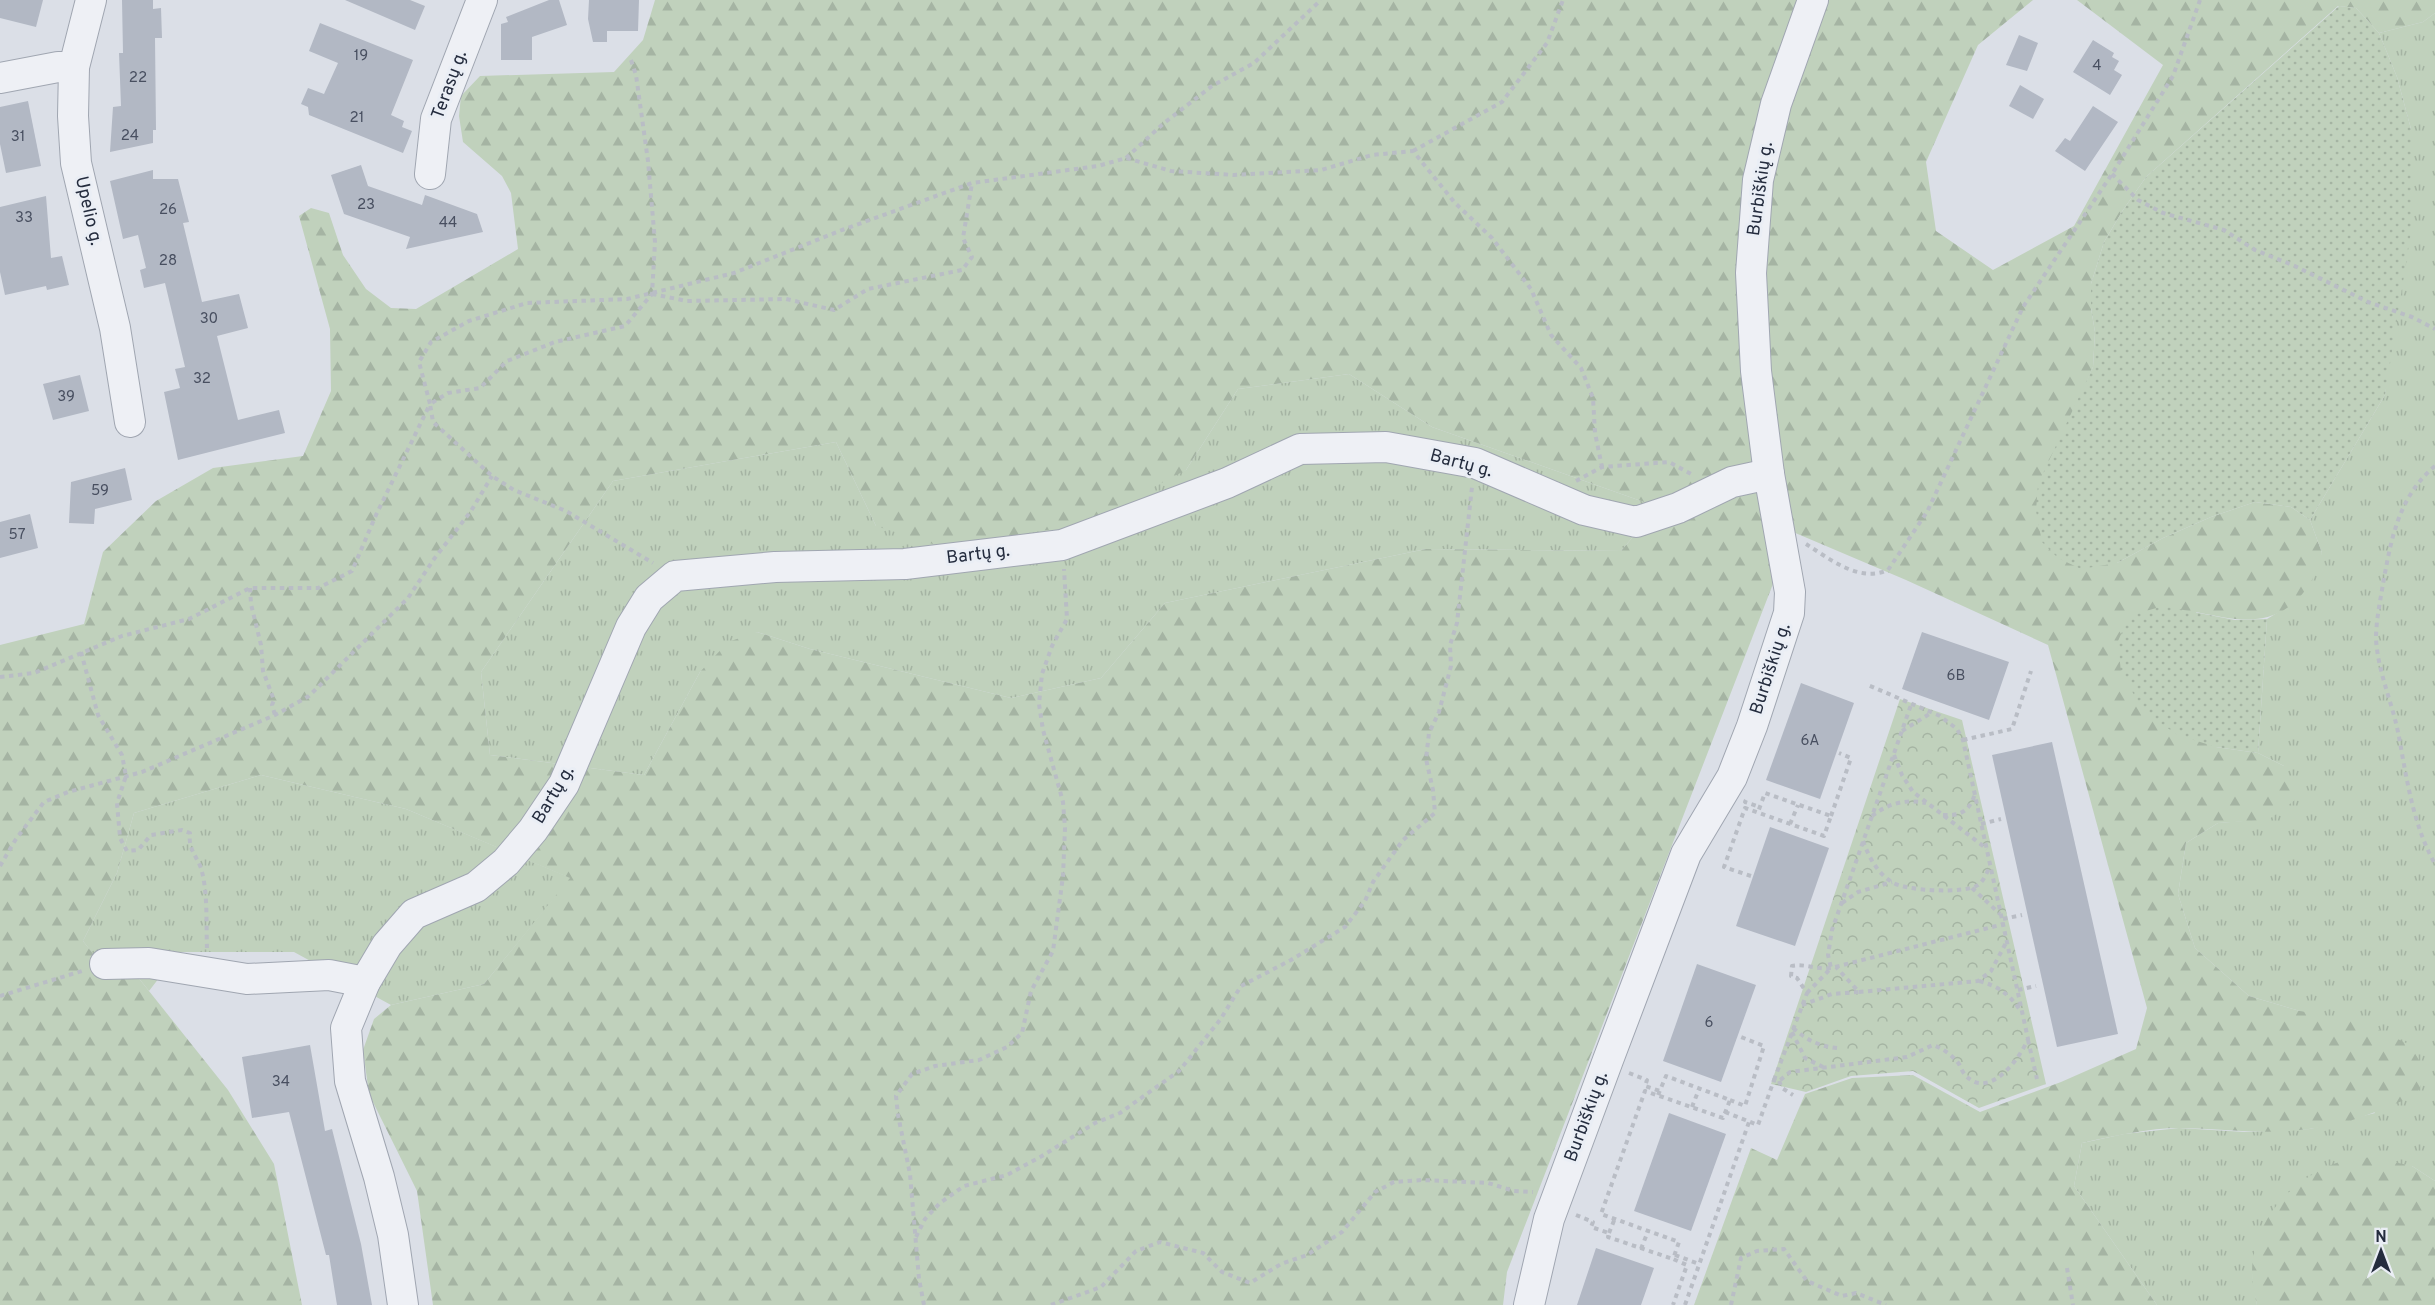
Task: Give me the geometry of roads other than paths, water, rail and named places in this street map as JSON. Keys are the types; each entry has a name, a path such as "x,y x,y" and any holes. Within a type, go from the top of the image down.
{"street":[{"name":"Upelio g.","path":"91,0 74,66 73,116 76,163 115,328 130,422"},
{"name":"Terasų g.","path":"430,174 436,119 482,0"},
{"name":"Burbiškių g.","path":"1529,1305 1549,1219 1686,854 1732,777 1752,726 1789,613 1790,592 1769,474 1756,371 1751,273 1758,180 1776,105 1813,0"},
{"path":"0,78 58,66 74,66"},
{"name":"Bartų g.","path":"403,1305 390,1223 379,1177 350,1081 346,1028 365,982 387,945 414,914 476,887 506,862 533,830 564,784 631,627 649,598 675,576 775,567 905,564 1062,545 1227,483 1300,449 1386,447 1474,463 1584,510 1636,522 1678,508 1732,482 1769,474"},
{"path":"105,964 149,963 247,979 329,975 365,982"}]}
